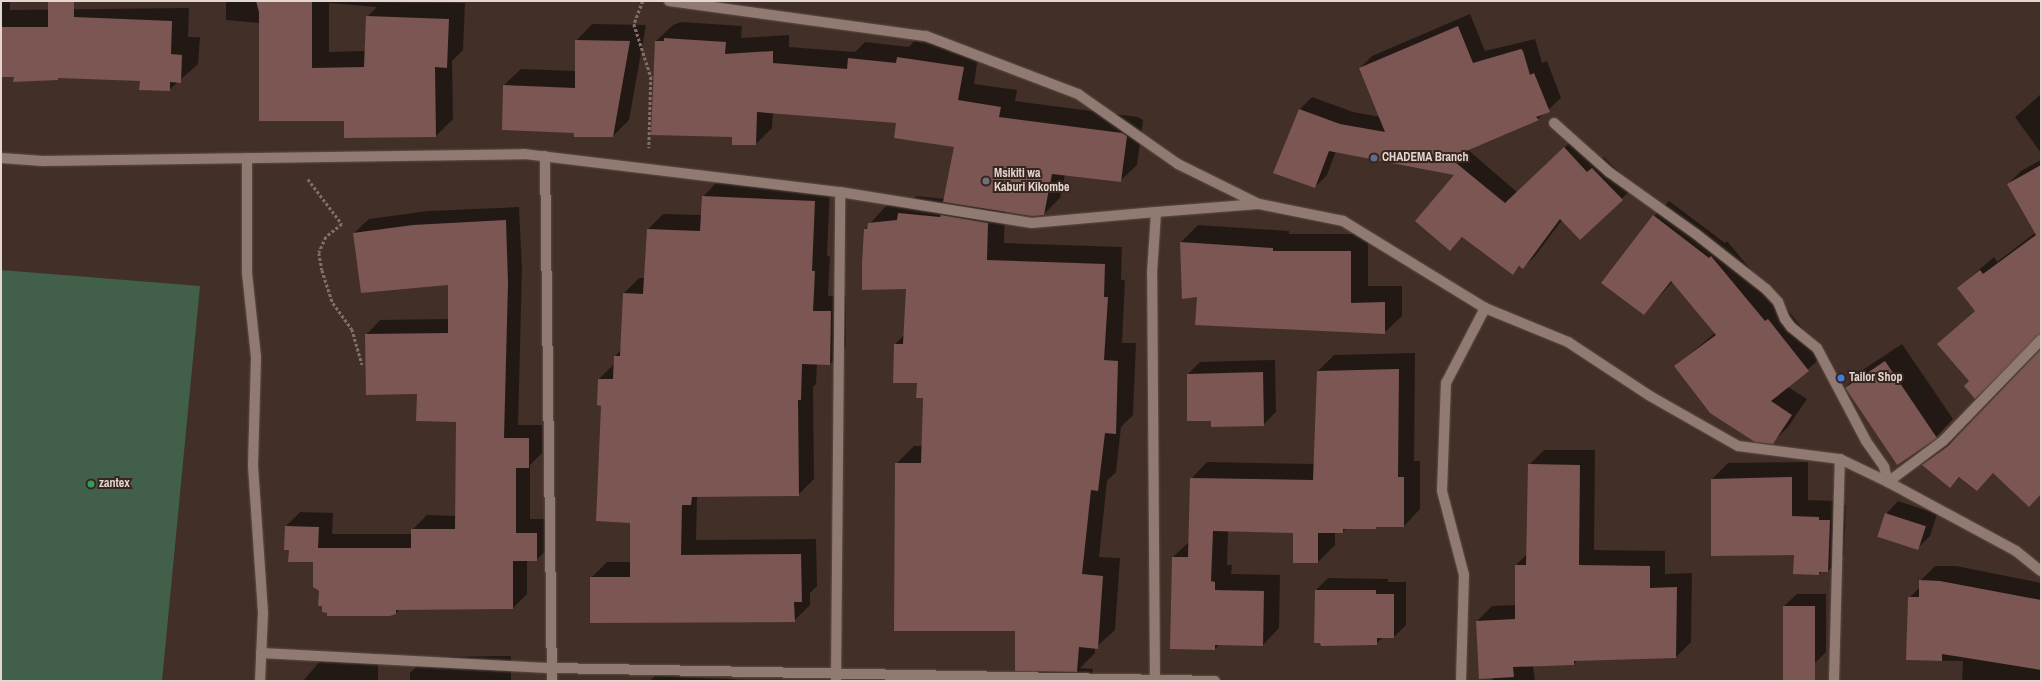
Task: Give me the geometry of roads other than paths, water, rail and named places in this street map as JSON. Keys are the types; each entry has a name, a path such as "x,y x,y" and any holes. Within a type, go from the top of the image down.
{"street":[{"path":"669,1 926,36 1078,94 1178,164 1259,204 1343,221 1484,308 1568,342 1650,396 1738,446 1840,459 1888,482 2016,551 2041,571"},
{"path":"1554,123 1609,172 1696,234 1766,289 1778,302 1791,327 1817,348 1866,441 1884,467 1888,482"},
{"path":"1,158 43,160 545,156 840,192 1032,223 1259,204"},
{"path":"545,156 552,681"},
{"path":"247,158 247,273 256,357 253,466 263,613 260,681"},
{"path":"836,678 840,192"},
{"path":"1155,680 1152,273 1156,212"},
{"path":"1461,681 1464,574 1442,491 1446,383 1484,308"},
{"path":"1888,482 1943,441 2041,340"},
{"path":"1834,681 1840,459"},
{"path":"261,653 552,668 836,678 1215,681"}],"place":[{"name":"CHADEMA Branch","path":"1374,158"},
{"name":"Msikiti wa Kaburi Kikombe","path":"986,181"},
{"name":"Tailor Shop","path":"1841,378"},
{"name":"zantex","path":"91,484"}]}
